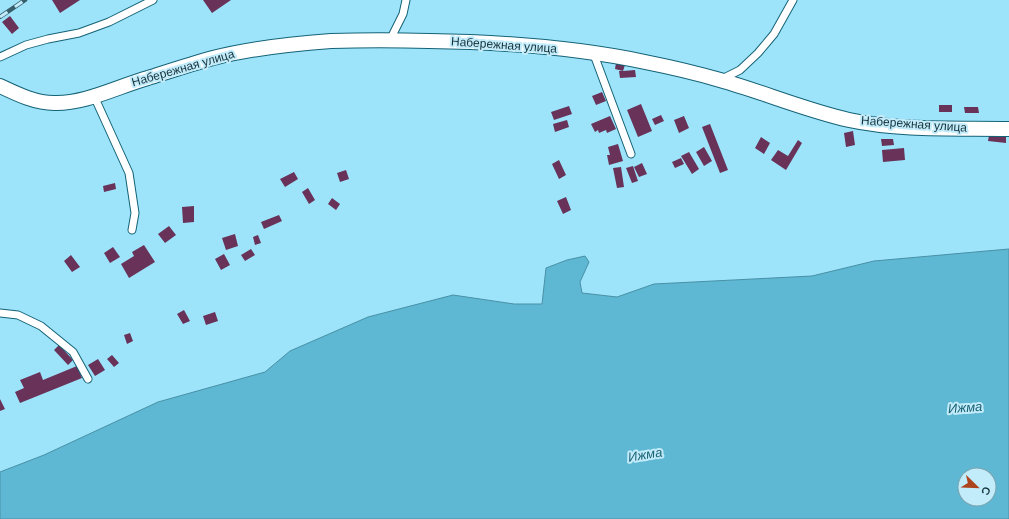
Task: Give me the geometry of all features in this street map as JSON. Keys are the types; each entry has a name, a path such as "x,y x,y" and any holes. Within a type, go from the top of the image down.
{"street":[{"name":"Набережная улица","path":"0,86 17,95 38,101 55,103 73,101 94,96 140,80 213,58 246,50 330,41 390,40 493,43 593,52 645,62 720,80 850,120 910,127 1009,129"}],"lane":[{"path":"0,57 26,45 79,33 109,22 153,0"},
{"path":"390,40 403,14 406,0"},
{"path":"720,80 740,70 758,53 774,34 793,0"},
{"path":"593,52 631,154"},
{"path":"94,96 129,173 135,213 132,230"},
{"path":"0,313 18,314 41,326 73,352 88,379"}],"water":[{"name":"Ижма","path":"1009,249 1009,519 0,519 0,472 44,455 158,402 265,372 290,351 368,317 453,295 514,304 542,304 546,268 567,260 585,256 589,262 580,282 582,293 617,297 654,284 812,276 874,261"}],"building":[{"path":"52,0 80,0 60,13"},
{"path":"203,0 231,0 212,13"},
{"path":"10,16 19,28 12,34 2,22"},
{"path":"616,63 625,65 623,71 615,69"},
{"path":"635,70 636,77 620,78 619,71"},
{"path":"602,92 606,101 596,105 592,96"},
{"path":"641,104 652,131 638,137 627,110"},
{"path":"939,105 952,105 952,112 939,112"},
{"path":"569,106 572,114 554,120 551,112"},
{"path":"964,107 978,107 979,113 965,113"},
{"path":"661,115 664,121 655,125 652,119"},
{"path":"610,116 616,129 607,133 606,130 599,133 598,130 595,132 591,124"},
{"path":"684,116 689,128 679,133 674,120"},
{"path":"567,120 569,127 555,132 553,124"},
{"path":"710,124 728,170 720,173 702,127"},
{"path":"853,131 855,145 846,147 844,133"},
{"path":"989,135 1006,137 1006,143 988,141"},
{"path":"761,137 770,143 764,154 755,148"},
{"path":"881,139 893,139 894,145 882,146"},
{"path":"798,140 802,143 786,170 771,160 778,150 788,156"},
{"path":"618,144 623,161 609,165 607,155 610,155 608,147"},
{"path":"704,147 712,161 704,166 696,152"},
{"path":"904,148 905,160 883,162 882,150"},
{"path":"689,152 699,169 692,174 681,156"},
{"path":"681,158 684,164 675,168 672,162"},
{"path":"559,160 566,175 559,179 552,164"},
{"path":"642,163 647,174 639,177 634,167"},
{"path":"633,166 638,181 632,183 626,168"},
{"path":"621,167 624,187 617,188 613,168"},
{"path":"346,170 349,179 340,182 337,173"},
{"path":"294,172 298,179 285,187 280,179"},
{"path":"115,183 116,189 104,192 103,186"},
{"path":"308,188 315,200 309,204 302,192"},
{"path":"566,197 571,210 563,214 557,201"},
{"path":"332,198 340,204 336,210 328,204"},
{"path":"194,206 194,222 183,223 182,207"},
{"path":"279,215 282,221 264,229 261,222"},
{"path":"169,226 176,235 165,243 158,234"},
{"path":"235,234 238,246 226,250 222,238"},
{"path":"258,235 261,243 255,245 253,237"},
{"path":"144,245 155,262 129,278 121,264 134,256 132,252"},
{"path":"113,247 120,257 110,263 104,253"},
{"path":"251,249 255,255 245,261 241,255"},
{"path":"224,254 230,265 221,270 215,259"},
{"path":"71,255 80,267 72,272 64,261"},
{"path":"184,310 190,321 183,324 177,314"},
{"path":"215,312 218,321 206,325 203,316"},
{"path":"130,333 133,341 127,344 124,335"},
{"path":"59,345 73,360 68,365 54,350"},
{"path":"112,355 119,363 114,367 107,359"},
{"path":"98,359 105,370 95,376 88,365"},
{"path":"77,366 82,378 20,403 15,392 24,388 20,380 40,372 43,380"},
{"path":"0,399 5,409 0,411"}],"railway":[{"path":"0,17 25,0"}]}
